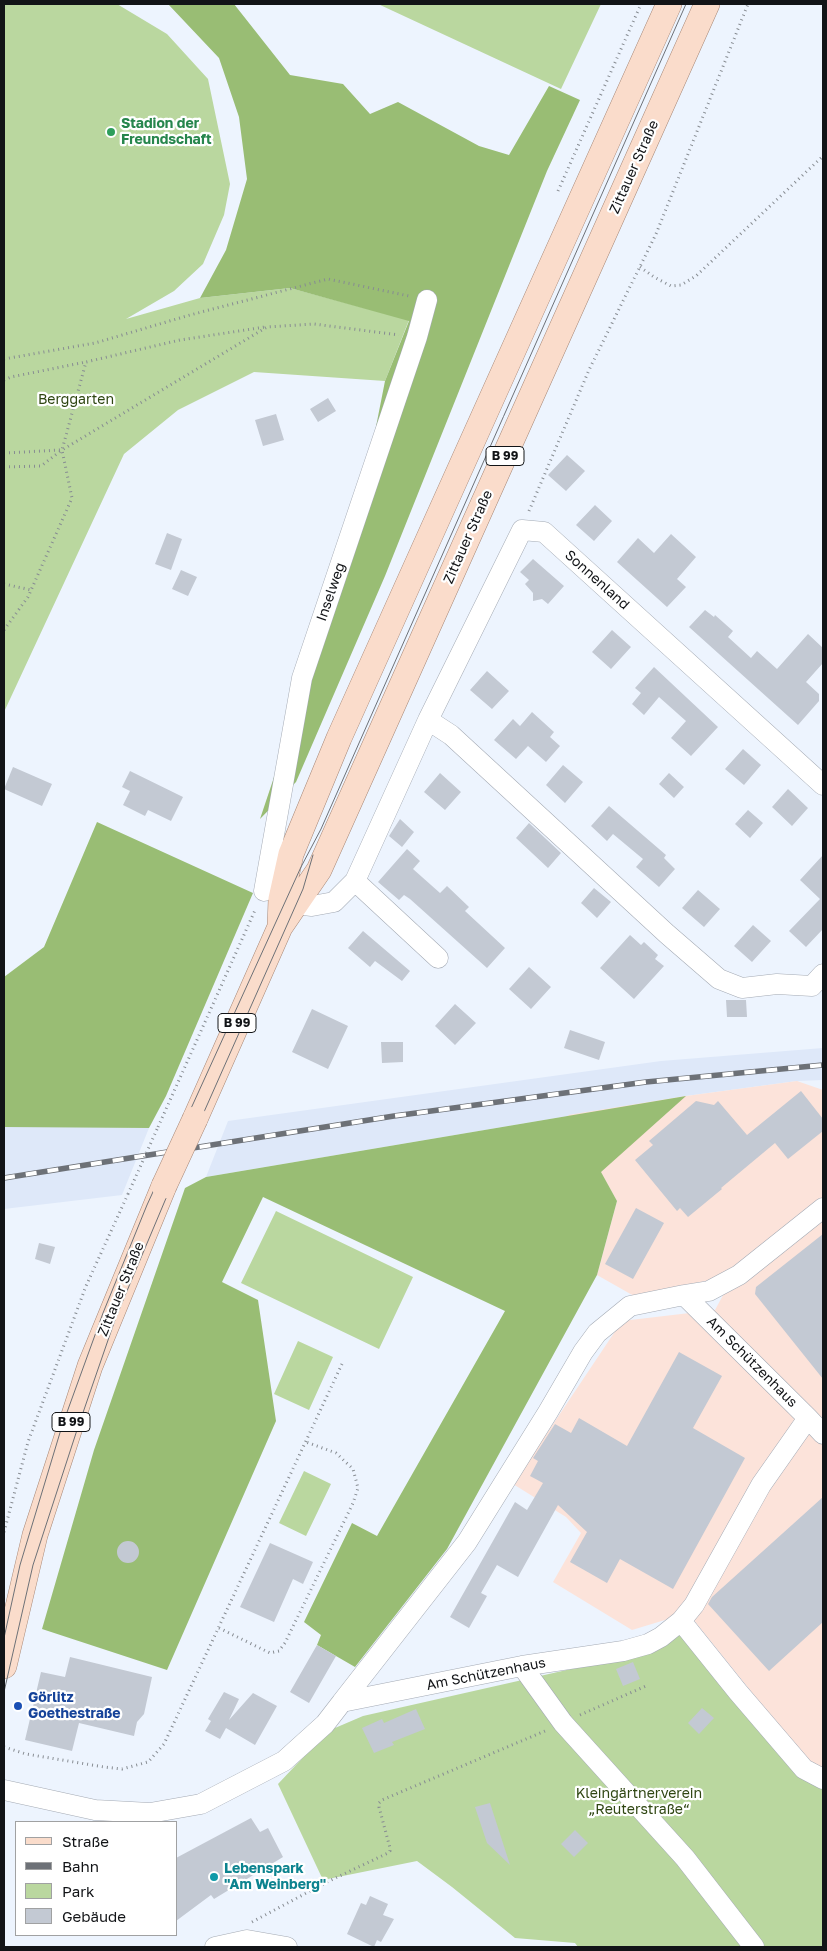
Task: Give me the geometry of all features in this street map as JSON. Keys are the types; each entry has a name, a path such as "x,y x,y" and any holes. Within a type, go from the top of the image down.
{"main road":[{"name":"Zittauer Straße","path":"4,1666 35,1535 90,1366 164,1186 280,927 280,898 291,854 339,738 669,4"},
{"name":"Zittauer Straße","path":"280,898 319,870 707,4"}],"street":[{"name":"Inselweg","path":"280,898 302,678 417,337 427,300"},
{"path":"280,898 312,906 334,902 355,881 428,720 522,530"},
{"name":"Sonnenland","path":"522,530 544,532 823,785"},
{"path":"428,720 451,735 666,934 719,979 742,988 777,984 812,986 823,974"},
{"path":"355,881 438,958"},
{"path":"4,1790 95,1810 150,1814 201,1804 284,1761 324,1724 467,1542 583,1352 597,1333 630,1306 709,1291 739,1276 823,1208"},
{"name":"Am Schützenhaus","path":"342,1702 522,1666 623,1652 648,1644 661,1637 681,1621 694,1605 762,1484 816,1420 684,1296"},
{"path":"816,1420 823,1434"},
{"path":"681,1621 738,1692 804,1768 823,1779"},
{"path":"522,1666 563,1723 685,1858 754,1947"},
{"path":"216,1947 248,1940 287,1947"}],"path":[{"path":"522,530 589,370 656,234 748,4"},
{"path":"640,267 671,286 681,285 696,276 823,156"},
{"path":"4,359 95,343 190,314 328,279 427,300"},
{"path":"4,380 180,340 266,327 314,324 417,337"},
{"path":"4,467 41,466 62,450 266,327"},
{"path":"4,630 32,590 72,498 62,450 86,362"},
{"path":"4,452 62,450"},
{"path":"4,584 32,590"},
{"path":"4,1532 28,1442 86,1286 158,1127 280,898"},
{"path":"4,1747 26,1754 122,1769 148,1762 164,1744 342,1364"},
{"path":"219,1628 270,1653 278,1651 285,1644 353,1503 358,1488 352,1469 336,1453 306,1442"},
{"path":"248,1940 249,1928 256,1918 390,1851 379,1807 379,1803 382,1800 646,1686"}],"shaded area":[{"path":"823,1048 823,1080 797,1081 686,1096 206,1177 228,1121 661,1061"},
{"path":"797,1081 823,1090 823,1774 814,1770 688,1613 632,1630 553,1582 581,1533 566,1517 513,1484 622,1321 715,1310 734,1275 634,1296 597,1275 617,1201 568,1115"},
{"path":"4,1127 149,1128 122,1195 4,1209"}],"green space":[{"name":"Berggarten","path":"4,4 117,4 167,34 208,79 230,184 224,215 203,264 174,291 126,319 200,298 290,288 409,320 385,381 254,372 178,410 124,454 4,712"},
{"path":"168,4 234,4 290,75 343,84 370,114 398,102 479,146 509,155 549,86 580,100 547,171 385,576 296,782 260,819 354,538 385,381 409,321 290,288 200,298 226,250 247,179 239,117 219,58"},
{"path":"378,4 601,4 561,89"},
{"path":"97,822 253,893 166,1096 149,1128 4,1127 4,977 44,947"},
{"path":"686,1096 601,1172 617,1201 597,1275 447,1549 355,1667 317,1645 321,1635 304,1622 352,1523 377,1536 505,1311 263,1197 222,1282 258,1300 276,1421 167,1670 42,1629 94,1450 185,1188 206,1177"},
{"path":"276,1211 413,1277 379,1349 241,1283"},
{"path":"298,1341 333,1357 309,1410 274,1394"},
{"path":"304,1471 331,1484 306,1536 279,1523"},
{"name":"Kleingärtnerverein „Reuterstraße“","path":"686,1630 823,1781 823,1947 578,1947 575,1943 515,1938 417,1861 323,1880 278,1784 328,1731 363,1716 633,1655"}],"building":[{"path":"328,398 336,411 318,422 310,409"},
{"path":"276,414 284,440 263,446 255,420"},
{"path":"567,455 585,471 566,491 548,475"},
{"path":"595,505 612,521 594,541 576,525"},
{"path":"167,533 182,539 171,570 155,564"},
{"path":"671,534 696,557 677,579 686,587 667,607 617,562 638,538 654,553"},
{"path":"533,559 564,586 548,604 542,599 533,601 533,593 525,584 529,580 520,572"},
{"path":"181,570 197,577 188,596 172,589"},
{"path":"705,610 714,617 715,615 733,631 728,637 751,658 757,651 777,669 808,634 823,648 823,663 806,682 819,694 819,701 798,725 689,627"},
{"path":"612,630 631,647 611,669 592,652"},
{"path":"654,667 718,727 691,756 671,738 686,721 659,697 644,715 632,704 641,693 635,688"},
{"path":"487,671 509,691 492,709 470,690"},
{"path":"532,712 554,732 550,737 560,746 546,762 528,746 516,759 494,740 513,719 520,726"},
{"path":"743,749 761,765 744,785 725,769"},
{"path":"563,765 583,782 565,803 546,785"},
{"path":"13,767 52,784 42,806 4,789"},
{"path":"130,771 183,797 171,821 148,810 145,816 123,805 130,791 122,787"},
{"path":"440,773 461,792 445,810 424,792"},
{"path":"669,773 684,787 674,798 659,784"},
{"path":"788,789 808,808 792,826 772,807"},
{"path":"609,806 666,855 664,858 675,869 659,887 636,867 643,859 613,834 607,841 591,826"},
{"path":"748,810 763,823 750,838 735,824"},
{"path":"400,819 414,832 402,847 389,836"},
{"path":"529,823 561,853 548,868 516,838"},
{"path":"407,849 420,861 413,869 440,893 447,886 469,907 465,911 505,948 487,968 410,899 404,895 399,900 378,882"},
{"path":"823,855 823,929 806,947 789,931 820,899 800,880"},
{"path":"594,888 611,902 597,918 581,903"},
{"path":"698,890 720,909 704,927 682,908"},
{"path":"753,925 771,941 752,962 734,946"},
{"path":"363,931 410,971 402,981 375,961 370,967 348,948"},
{"path":"630,935 641,945 644,942 658,955 655,959 664,966 634,999 600,968"},
{"path":"529,967 551,987 531,1009 509,989"},
{"path":"726,1000 746,1000 747,1017 727,1017"},
{"path":"455,1004 476,1023 455,1045 435,1026"},
{"path":"312,1009 348,1026 328,1069 292,1052"},
{"path":"570,1030 605,1042 599,1060 564,1048"},
{"path":"381,1042 403,1042 403,1062 382,1063"},
{"path":"801,1091 823,1119 823,1131 788,1159 775,1143 688,1217 680,1208 677,1211 635,1160 653,1145 649,1141 696,1101 714,1105 718,1101 747,1135"},
{"path":"636,1208 664,1223 633,1279 605,1264"},
{"path":"823,1234 823,1379 755,1294 756,1287"},
{"path":"39,1243 55,1247 50,1264 35,1259"},
{"path":"679,1352 722,1376 693,1428 745,1458 673,1589 620,1559 607,1583 570,1562 587,1532 558,1505 518,1577 497,1565 481,1593 487,1596 469,1628 450,1617 515,1502 527,1510 543,1483 530,1476 538,1461 533,1458 555,1424 571,1433 579,1418 627,1446"},
{"path":"823,1497 823,1622 769,1671 708,1604 712,1597"},
{"path":"128,1541 136,1544 139,1552 136,1560 128,1563 120,1560 117,1552 120,1544"},
{"path":"270,1543 313,1562 303,1584 293,1579 274,1622 240,1607"},
{"path":"317,1645 336,1656 309,1703 290,1692"},
{"path":"70,1657 152,1677 144,1714 137,1722 134,1736 79,1723 72,1751 25,1740 41,1672 65,1677"},
{"path":"633,1662 640,1679 623,1686 616,1669"},
{"path":"224,1692 239,1699 229,1720 253,1693 277,1706 255,1745 226,1728 220,1739 205,1731 211,1721 208,1719"},
{"path":"702,1708 714,1718 699,1734 688,1723"},
{"path":"416,1709 425,1729 392,1742 394,1745 374,1753 362,1728 382,1719 384,1723"},
{"path":"490,1803 510,1865 487,1843 475,1807"},
{"name":"Lebenspark \"Am Weinberg\"","path":"251,1818 260,1832 268,1828 283,1857 214,1899 211,1895 178,1920 178,1857"},
{"path":"575,1830 588,1843 574,1857 561,1844"},
{"path":"370,1896 388,1904 383,1915 394,1919 381,1942 377,1940 374,1947 347,1934 361,1903 366,1905"}],"tram line":[{"path":"4,1638 20,1565 62,1426 103,1313 147,1205 301,867 321,829 686,4"},
{"path":"4,1692 33,1565 116,1317 172,1184 303,889 313,855"}],"railway":[{"path":"4,1178 394,1116 646,1082 823,1065"}],"place":[{"name":"Stadion der Freundschaft","path":"111,132"},
{"name":"Görlitz Goethestraße","path":"18,1706"},
{"name":"Lebenspark \"Am Weinberg\"","path":"214,1877"}]}
